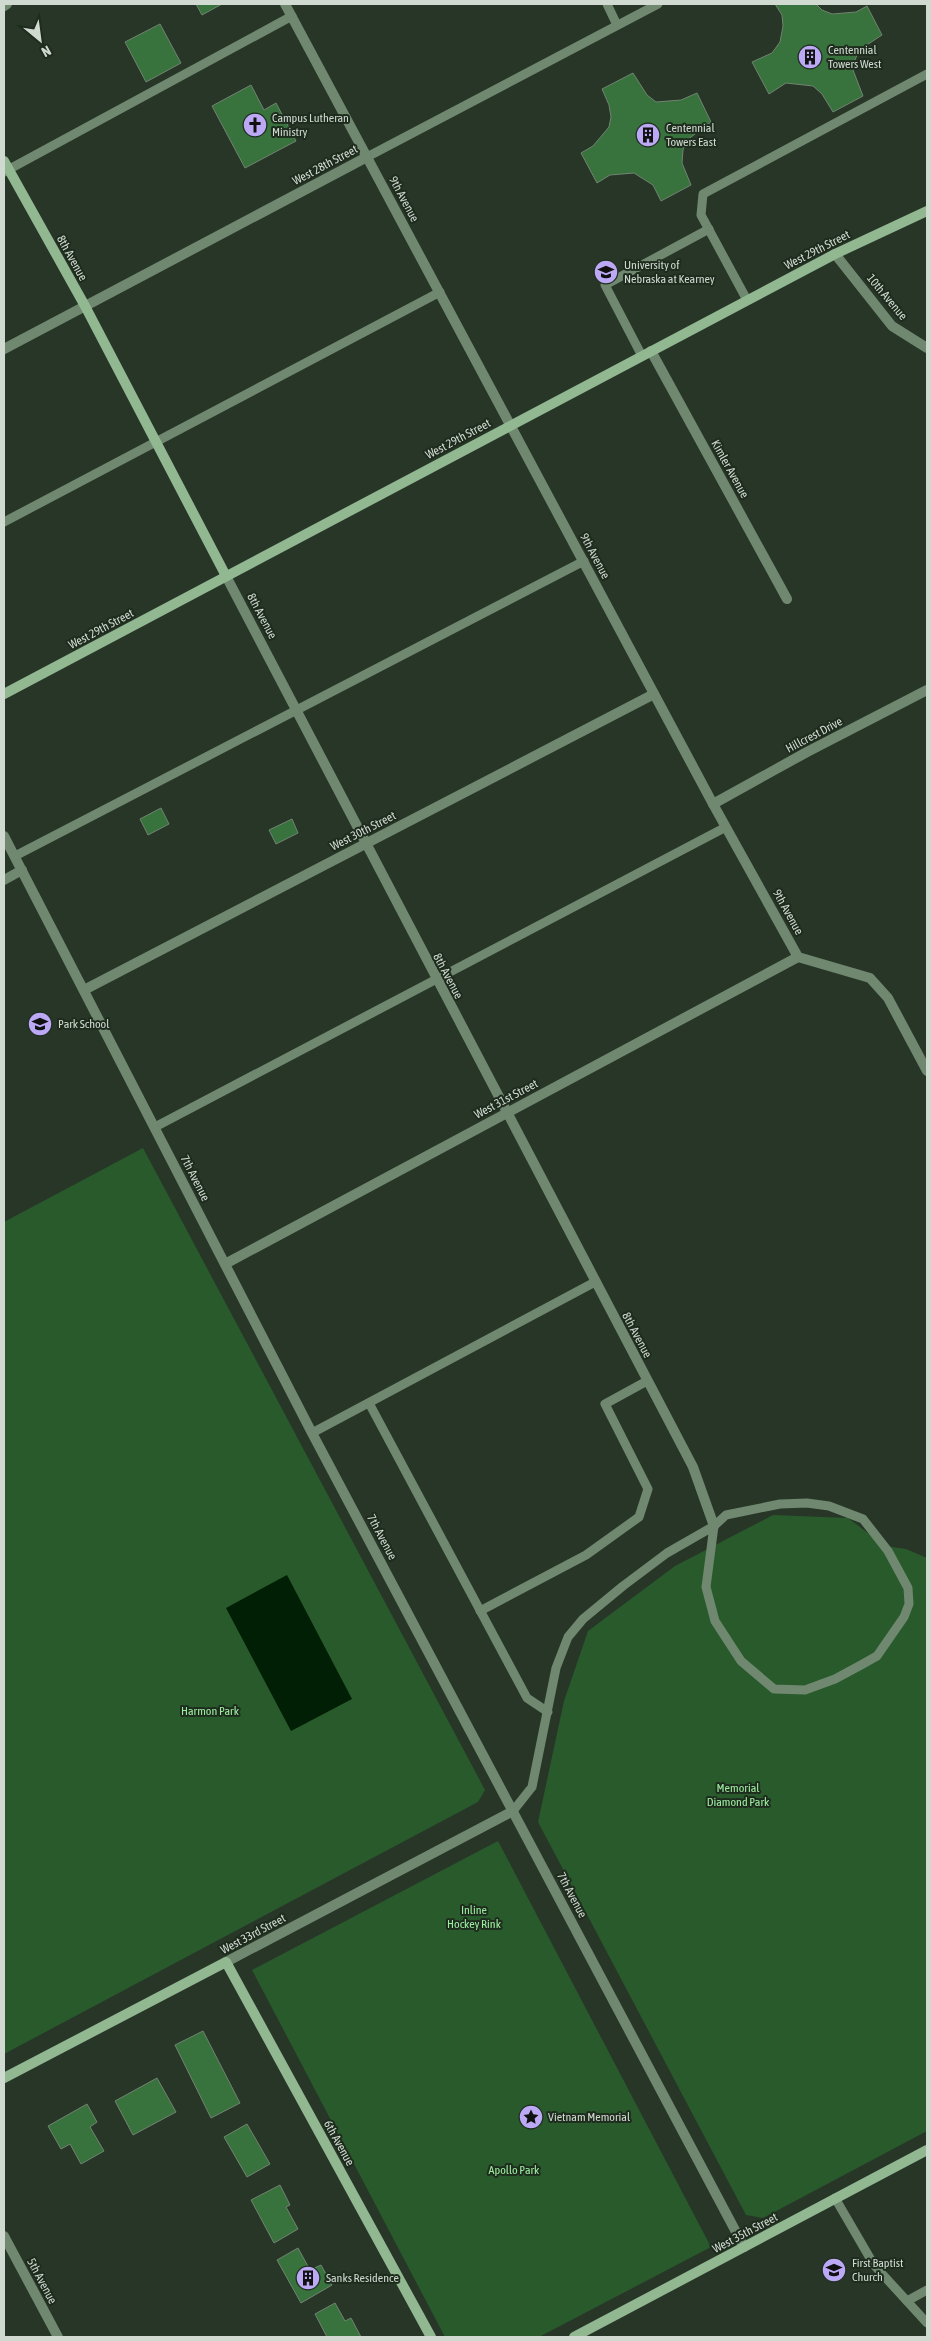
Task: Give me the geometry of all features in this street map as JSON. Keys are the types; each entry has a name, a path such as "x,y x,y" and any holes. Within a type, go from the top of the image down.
{"street":[{"name":"9th Avenue","path":"285,4 713,804 798,957"},
{"name":"West 28th Street","path":"4,349 367,157"},
{"name":"8th Avenue","path":"5,167 158,442 365,844 693,1467 714,1526"},
{"name":"West 29th Street","path":"4,694 747,300 835,254 927,211"},
{"name":"10th Avenue","path":"835,254 892,326 927,348"},
{"name":"Kimler Avenue","path":"646,354 787,599"},
{"name":"Hillcrest Drive","path":"713,804 927,690"},
{"name":"West 30th Street","path":"84,990 654,694"},
{"name":"7th Avenue","path":"4,836 312,1433 744,2247"},
{"path":"4,880 22,870"},
{"path":"798,957 870,978 888,998 927,1070"},
{"name":"West 31st Street","path":"225,1264 798,957"},
{"name":"West 33rd Street","path":"4,2078 513,1811"},
{"name":"6th Avenue","path":"226,1962 431,2337"},
{"name":"West 35th Street","path":"574,2337 927,2150"},
{"name":"5th Avenue","path":"4,2236 58,2337"}],"lane":[{"path":"607,4 617,25"},
{"name":"West 28th Street","path":"367,157 658,4"},
{"path":"5,167 292,16"},
{"path":"747,300 701,215 703,194 927,74"},
{"path":"646,354 617,309 605,285 709,229"},
{"path":"4,522 440,292"},
{"path":"15,856 298,711 584,561"},
{"path":"154,1127 726,828"},
{"path":"312,1433 595,1282"},
{"path":"480,1611 586,1555 639,1517 648,1489 605,1404 647,1381"},
{"path":"369,1403 527,1698 548,1712"},
{"path":"513,1811 532,1787 556,1668 568,1637 583,1619 667,1553 714,1526 726,1515 780,1504 807,1503 829,1506 863,1519 888,1551 908,1588 909,1604 904,1617 877,1656 835,1679 805,1690 774,1689 741,1662 715,1621 706,1587 714,1526"},
{"path":"835,2198 874,2265 927,2323"},
{"path":"907,2301 927,2290"}],"green space":[{"name":"Harmon Park","path":"143,1148 485,1790 478,1802 4,2054 4,1222"},
{"name":"Memorial Diamond Park","path":"773,1515 848,1518 885,1546 906,1549 927,1558 927,2131 763,2218 746,2215 538,1822 564,1701 588,1631 675,1566"},
{"name":"Apollo Park","path":"498,1841 711,2247 539,2337 445,2337 252,1970"}],"shaded area":[{"path":"287,1575 352,1699 291,1731 226,1608"}],"building":[{"path":"196,4 222,4 202,15"},
{"name":"Centennial Towers West","path":"775,4 816,4 822,10 832,14 856,12 867,6 882,35 859,50 855,60 853,70 863,96 833,112 822,94 813,86 786,83 769,94 752,62 772,53 780,42 783,26 782,15"},
{"path":"160,24 181,63 146,82 125,42"},
{"name":"Centennial Towers East","path":"633,73 647,95 656,102 681,100 697,93 711,122 687,140 683,150 682,163 691,185 661,201 653,185 634,173 610,175 597,183 581,153 593,146 609,127 611,117 609,105 602,89"},
{"name":"Campus Lutheran Ministry","path":"251,85 264,110 276,103 296,141 245,168 212,106"},
{"path":"161,808 169,824 148,835 140,819"},
{"path":"292,819 298,833 276,844 269,830"},
{"path":"203,2031 240,2103 211,2118 175,2045"},
{"path":"157,2078 176,2112 133,2135 115,2101"},
{"path":"87,2104 97,2122 90,2127 104,2151 81,2164 70,2144 61,2149 48,2126"},
{"path":"247,2124 270,2164 247,2177 224,2137"},
{"path":"280,2185 290,2205 286,2207 298,2229 274,2243 251,2200"},
{"name":"Sanks Residence","path":"298,2248 310,2270 321,2265 332,2285 301,2303 277,2260"},
{"path":"335,2303 345,2321 351,2318 361,2337 327,2337 315,2314"}],"place":[{"name":"Centennial Towers West","path":"810,57"},
{"name":"Campus Lutheran Ministry","path":"255,125"},
{"name":"Centennial Towers East","path":"648,135"},
{"name":"University of Nebraska at Kearney","path":"606,272"},
{"name":"Park School","path":"40,1024"},
{"name":"Vietnam Memorial","path":"531,2117"},
{"name":"First Baptist Church","path":"834,2270"},
{"name":"Sanks Residence","path":"308,2278"}],"park label":[{"name":"Inline Hockey Rink","path":"474,1917"}]}
